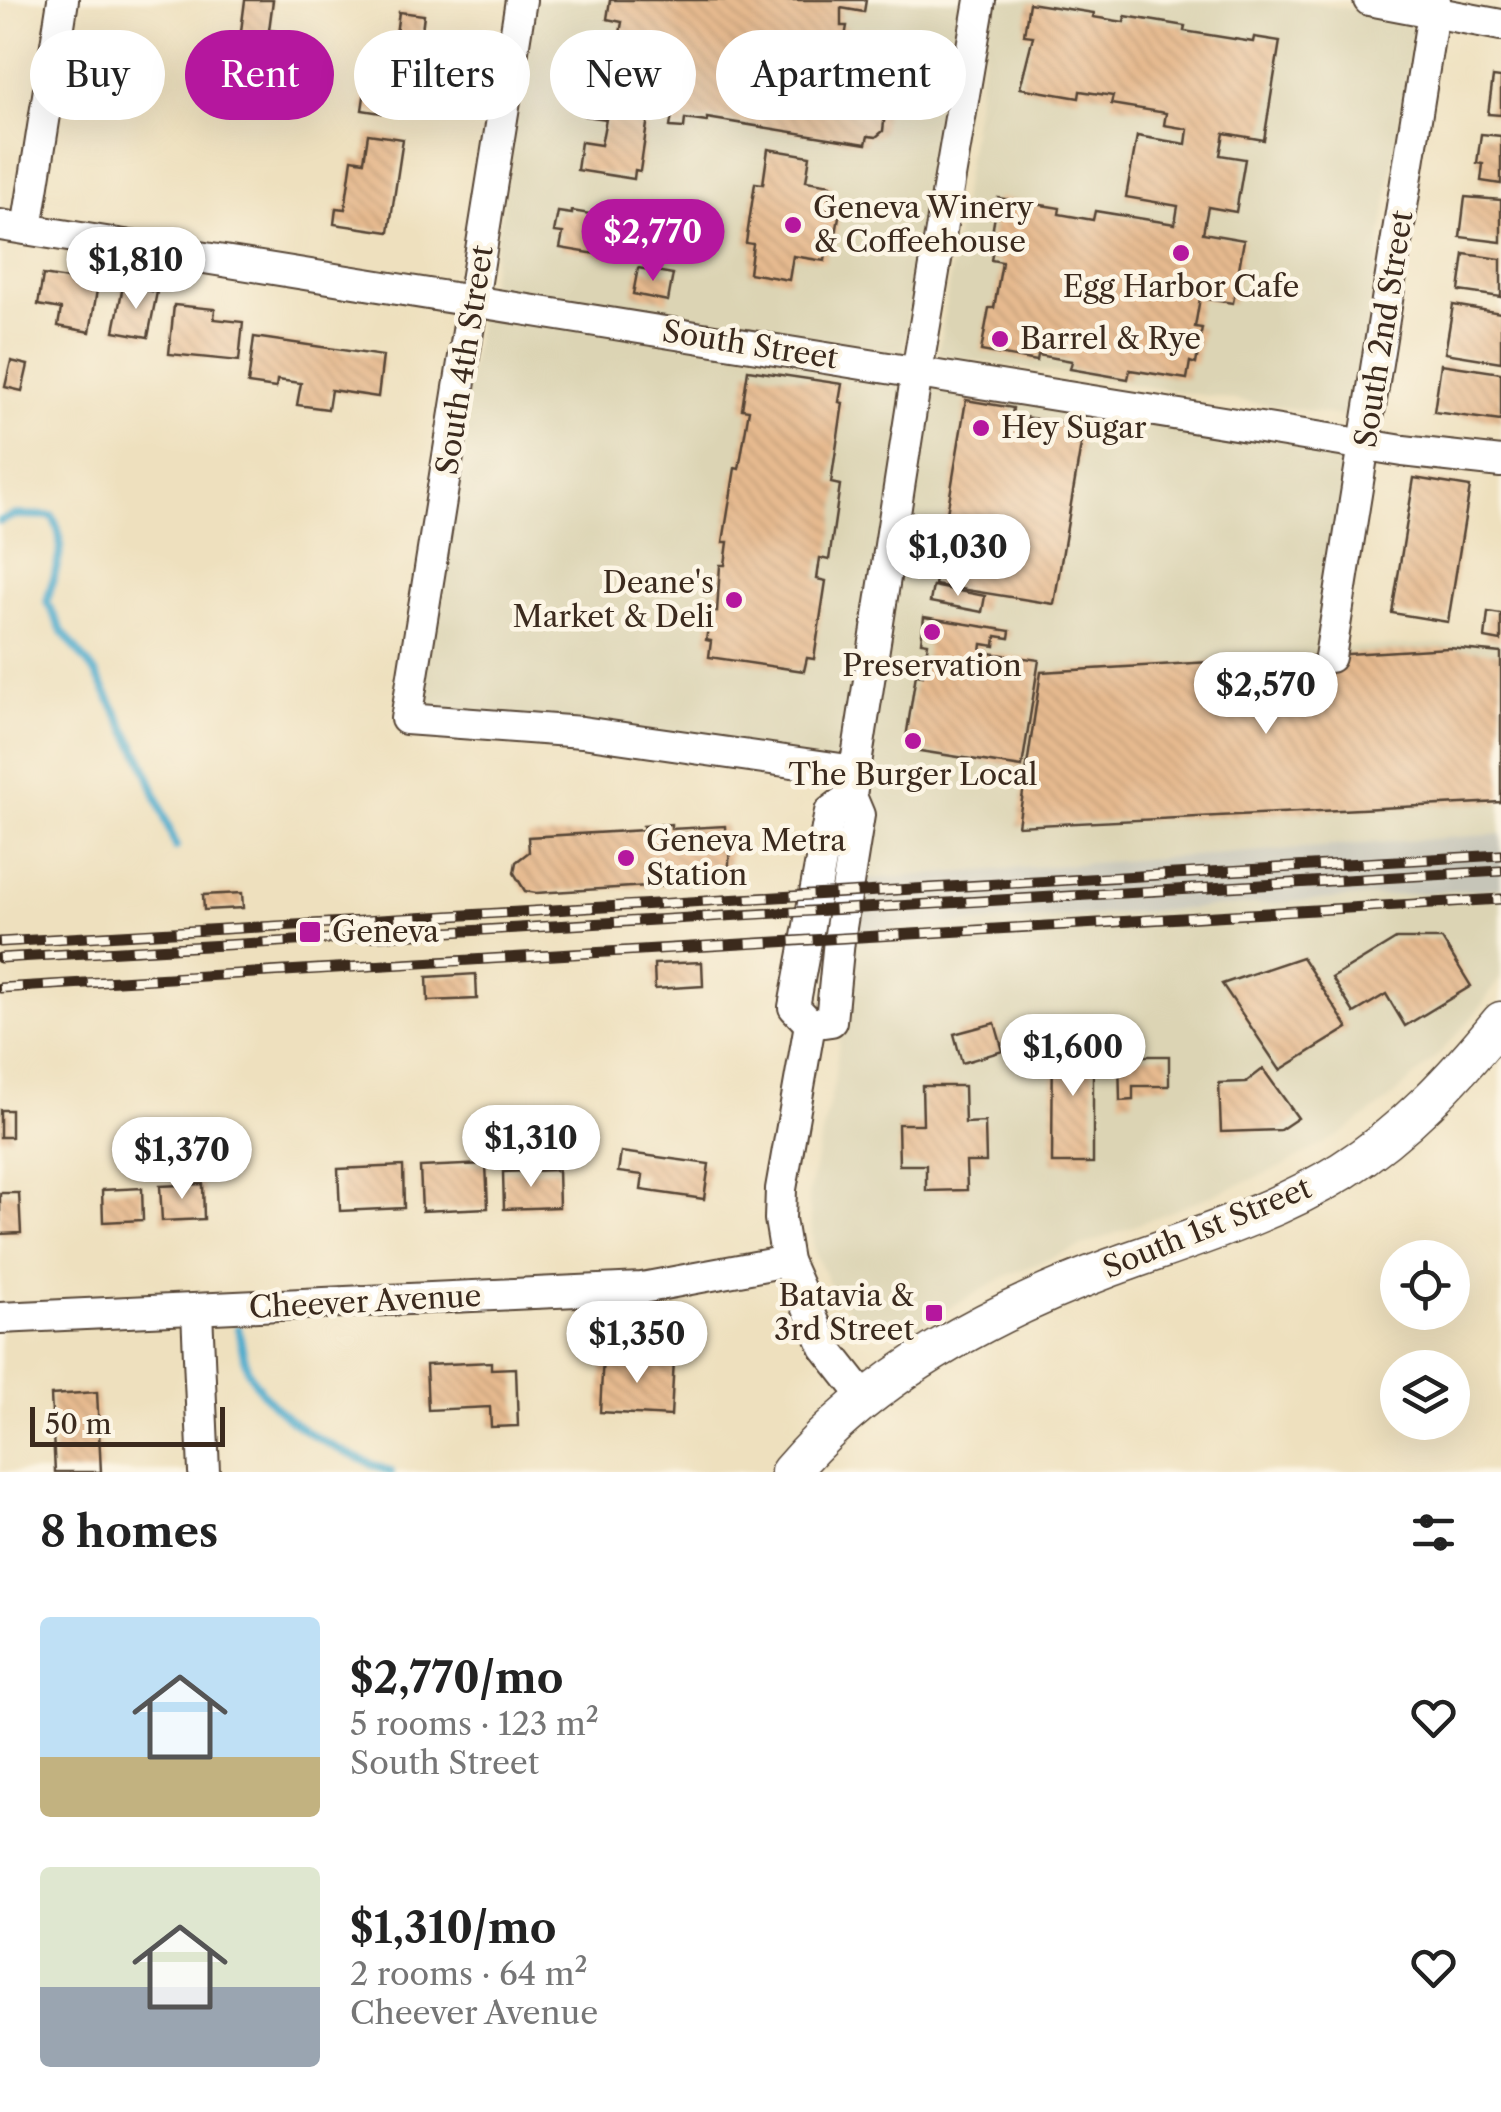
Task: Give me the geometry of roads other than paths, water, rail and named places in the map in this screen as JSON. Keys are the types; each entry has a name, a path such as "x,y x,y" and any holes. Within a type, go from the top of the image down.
{"main road":[{"name":"South 1st Street","path":"790,1472 810,1448 866,1399 986,1321 1090,1276 1248,1218 1340,1172 1379,1146 1442,1090 1501,1021"}],"street":[{"path":"14,227 63,0"},
{"name":"South 4th Street","path":"522,0 406,720 582,732 853,783"},
{"path":"866,1399 825,1347 787,1262 780,1219 781,1189 810,1024 794,1007 830,812 853,783 916,372 980,0"},
{"path":"1369,0 1434,6 1501,25"},
{"name":"South 2nd Street","path":"1330,657 1434,6"},
{"name":"South Street","path":"14,227 1366,444 1501,462"},
{"name":"Cheever Avenue","path":"0,1318 642,1288 787,1262"},
{"path":"197,1310 204,1472"}],"waterway":[{"path":"0,521 16,515 52,516 60,548 47,602 62,631 96,674 143,761 176,847"},
{"path":"238,1328 248,1369 276,1408 312,1435 391,1472"}],"railway":[{"path":"0,942 1501,855"},
{"path":"0,958 1501,871"},
{"path":"0,988 1501,899"}],"place":[{"name":"Geneva Winery & Coffeehouse","path":"793,225"},
{"name":"Egg Harbor Cafe","path":"1181,253"},
{"name":"Barrel & Rye","path":"1000,339"},
{"name":"Hey Sugar","path":"981,428"},
{"name":"Deane's Market & Deli","path":"734,600"},
{"name":"Preservation","path":"932,632"},
{"name":"The Burger Local","path":"913,741"},
{"name":"Geneva Metra Station","path":"626,858"},
{"name":"Geneva","path":"310,932"},
{"name":"Batavia & 3rd Street","path":"934,1313"}]}
